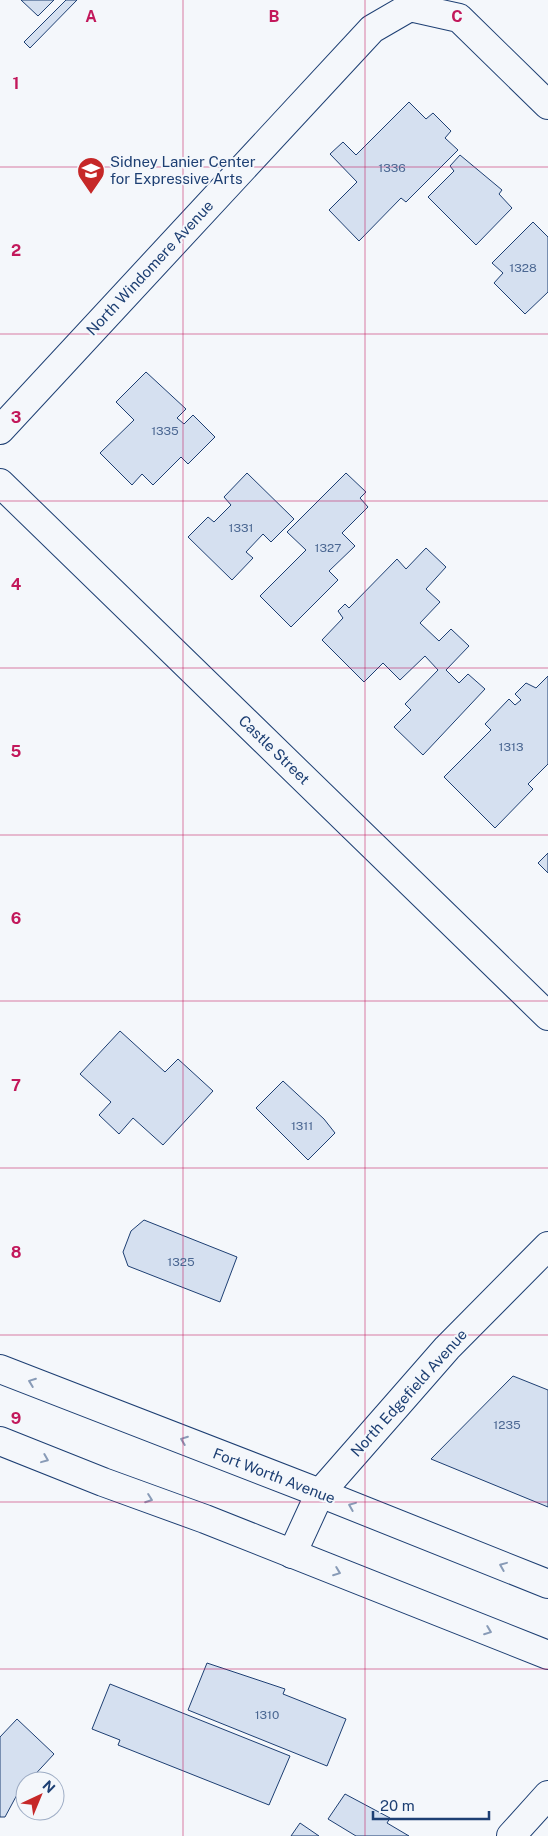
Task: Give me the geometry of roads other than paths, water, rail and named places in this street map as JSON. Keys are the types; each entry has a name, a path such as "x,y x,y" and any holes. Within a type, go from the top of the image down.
{"street":[{"name":"North Windomere Avenue","path":"0,430 372,29 410,7 459,18 548,105"},
{"name":"Castle Street","path":"0,483 548,1016"},
{"name":"North Edgefield Avenue","path":"292,1554 320,1493 448,1348 548,1246"},
{"name":"Fort Worth Avenue","path":"0,1369 548,1584"},
{"path":"0,1441 548,1655"},
{"path":"511,1836 548,1796"}],"place":[{"name":"Sidney Lanier Center for Expressive Arts","path":"91,195"}]}
